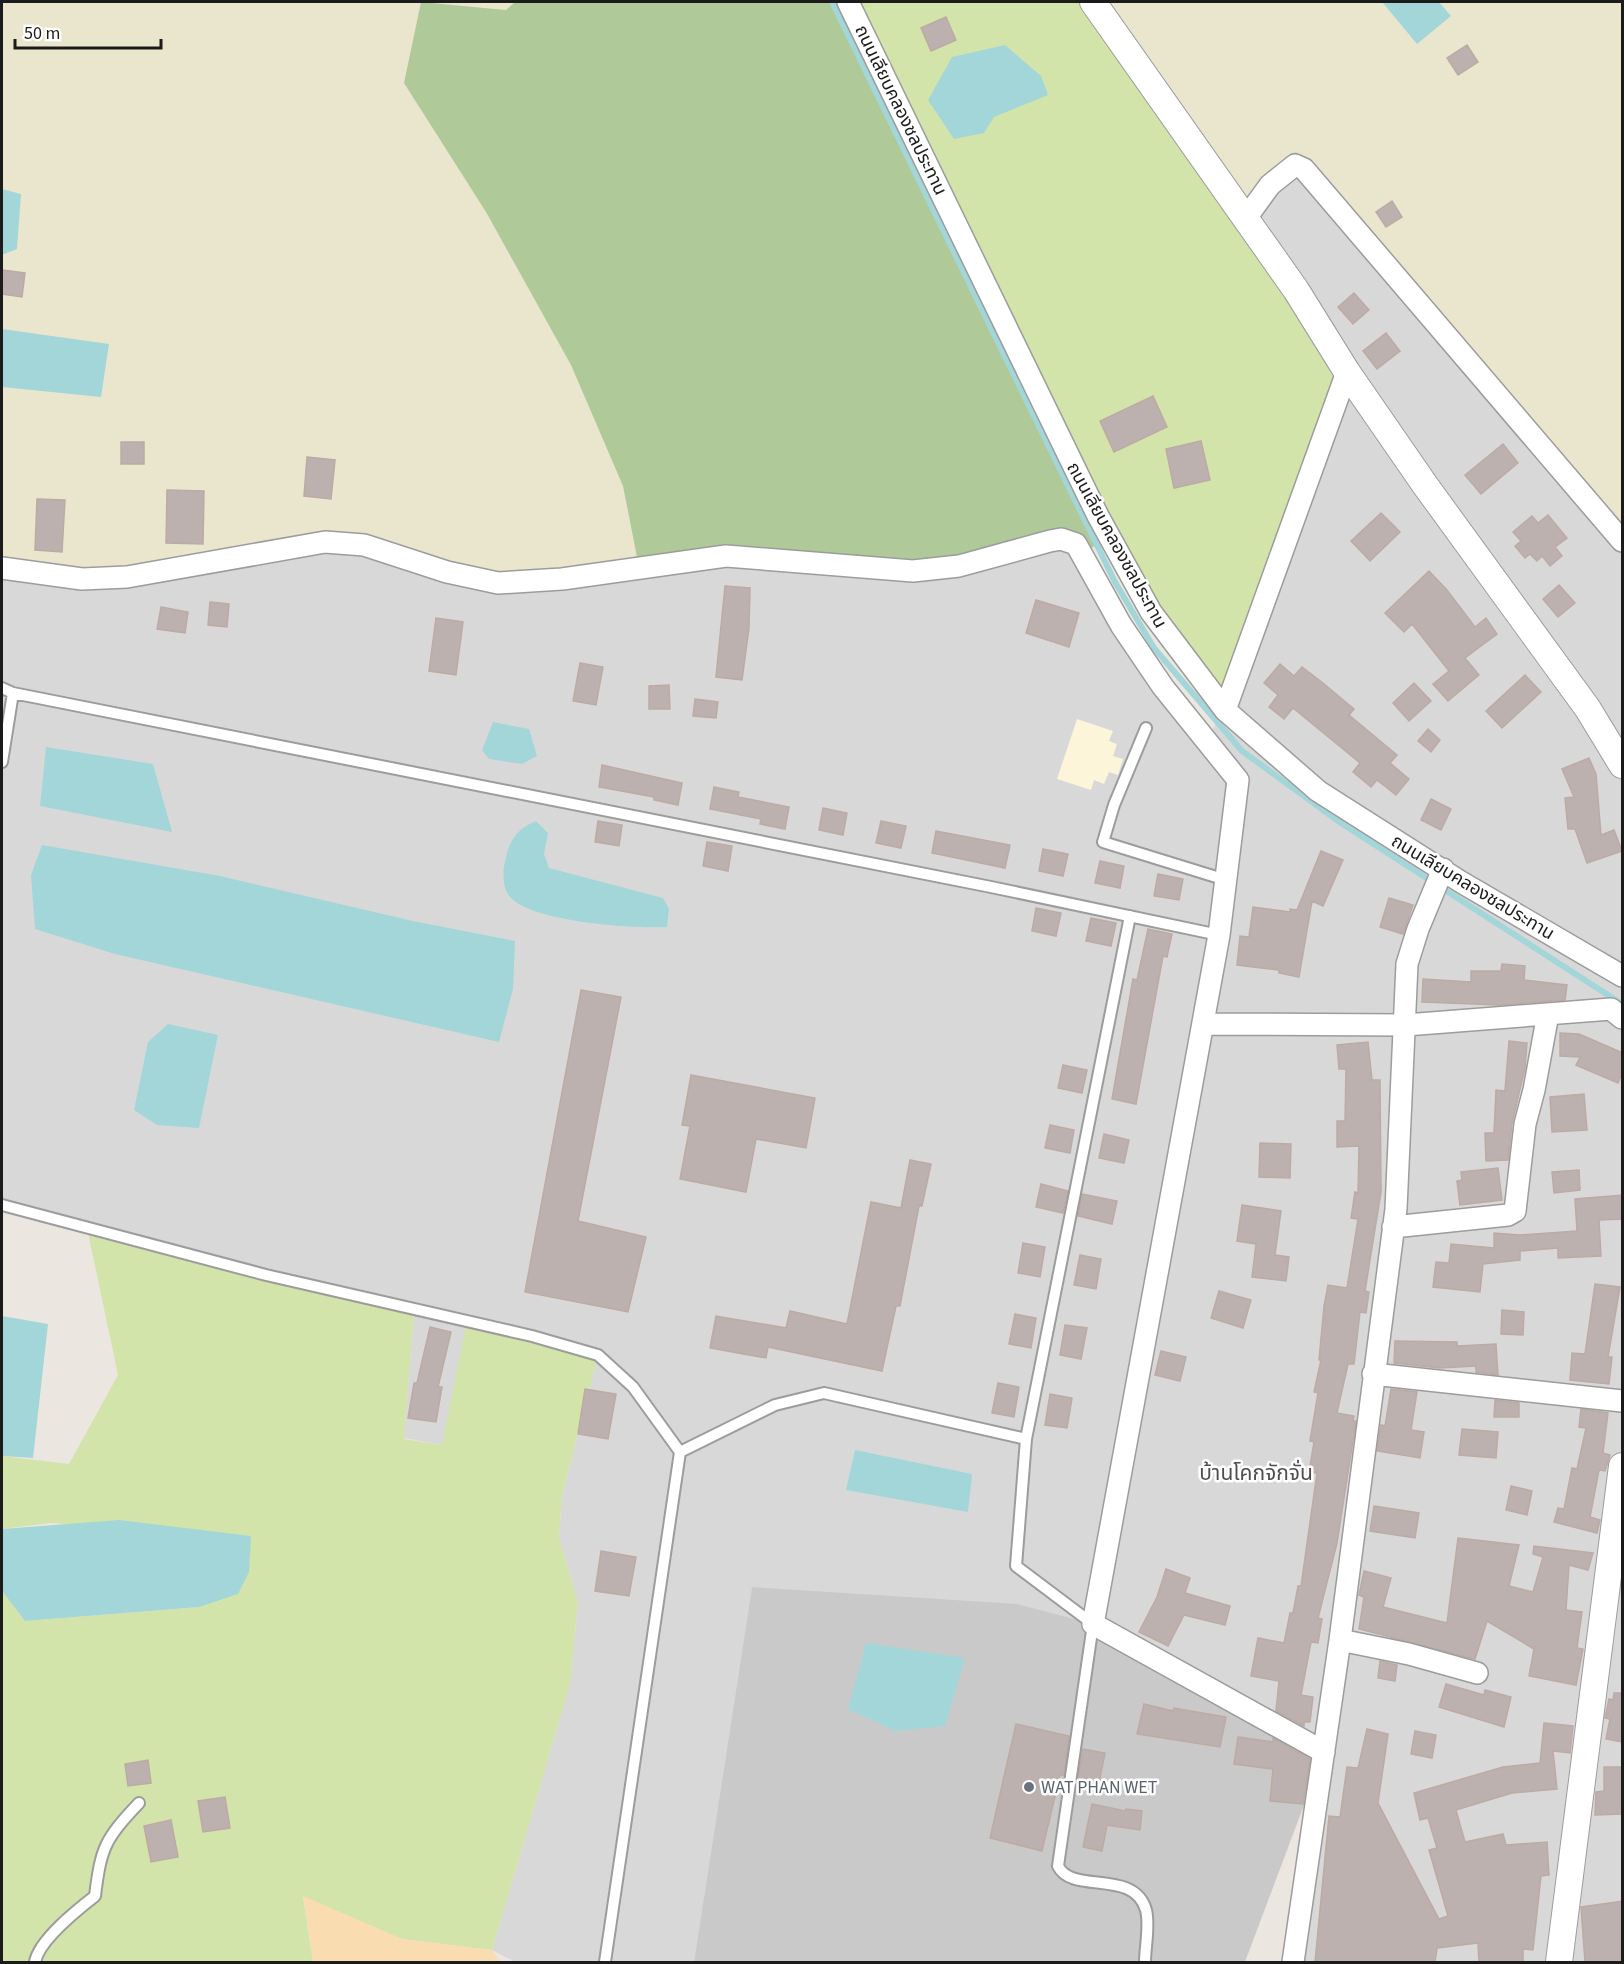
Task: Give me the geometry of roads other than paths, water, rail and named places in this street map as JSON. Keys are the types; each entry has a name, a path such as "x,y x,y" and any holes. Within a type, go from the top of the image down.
{"street":[{"name":"ถนนเลียบคลองชลประทาน","path":"848,2 1098,516 1151,612 1225,710 1318,791 1442,872 1623,976"},
{"path":"1093,2 1296,290 1347,372 1425,485 1588,709 1623,765"},
{"path":"1246,218 1270,185 1295,165 1304,169 1623,541"},
{"path":"1225,710 1347,372"},
{"path":"2,568 82,579 127,577 176,570 301,545 349,542 478,580 519,583 726,556 913,571 934,570 1050,541 1069,540 1083,552 1121,625 1163,687 1238,780 1219,935 1204,1024 1093,1624 1324,1752"},
{"path":"1293,1962 1340,1640 1393,1227 1406,1025 1407,964 1442,872"},
{"path":"1204,1024 1406,1025 1611,1009 1623,1018"},
{"path":"1393,1227 1508,1215 1515,1211 1525,1124 1534,1090 1548,1014"},
{"path":"1373,1374 1623,1401"},
{"path":"1559,1962 1623,1466"},
{"path":"1340,1640 1408,1654 1477,1673"}],"lane":[{"path":"2,688 12,693 1219,935"},
{"path":"2,762 12,693"},
{"path":"1146,728 1114,805 1102,842 1226,880"},
{"path":"1130,916 1026,1439 1016,1566 1093,1624 1058,1866 1061,1873 1069,1877 1124,1887 1139,1897 1146,1911 1145,1962"},
{"path":"2,1205 266,1275 532,1336 598,1355 633,1387 680,1452 605,1962"},
{"path":"680,1452 776,1405 824,1393 1026,1439"},
{"path":"35,1962 37,1953 71,1916 95,1896 99,1865 110,1833 139,1803"}],"water":[{"path":"1439,2 1451,16 1417,44 1383,3"},
{"path":"1005,45 1041,76 1048,95 994,117 984,133 954,139 928,100 952,57"},
{"path":"2,189 21,194 17,249 2,255"},
{"path":"2,329 109,344 101,397 2,387"},
{"path":"493,722 529,729 537,756 522,764 489,759 482,750"},
{"path":"46,747 153,764 172,832 40,806"},
{"path":"536,821 548,833 544,854 549,868 663,898 669,909 667,927 632,927 561,918 522,906 510,897 503,876 509,848 518,832"},
{"path":"42,845 220,876 413,921 515,941 513,989 499,1042 115,954 35,929 31,875"},
{"path":"168,1024 218,1035 199,1128 157,1125 134,1110 148,1042"},
{"path":"2,1316 48,1324 33,1458 2,1456"},
{"path":"855,1450 972,1474 968,1512 846,1490"},
{"path":"119,1520 251,1536 249,1572 238,1594 199,1607 25,1621 2,1591 2,1529"},
{"path":"866,1643 965,1658 945,1726 895,1731 848,1709"}],"waterway":[{"path":"832,2 1115,582 1154,648 1242,751 1341,823 1622,1004"}],"place":[{"name":"WAT PHAN WET","path":"1029,1787"}],"district":[{"name":"บ้านโคกจักจั่น","path":"1256,1473"}]}
